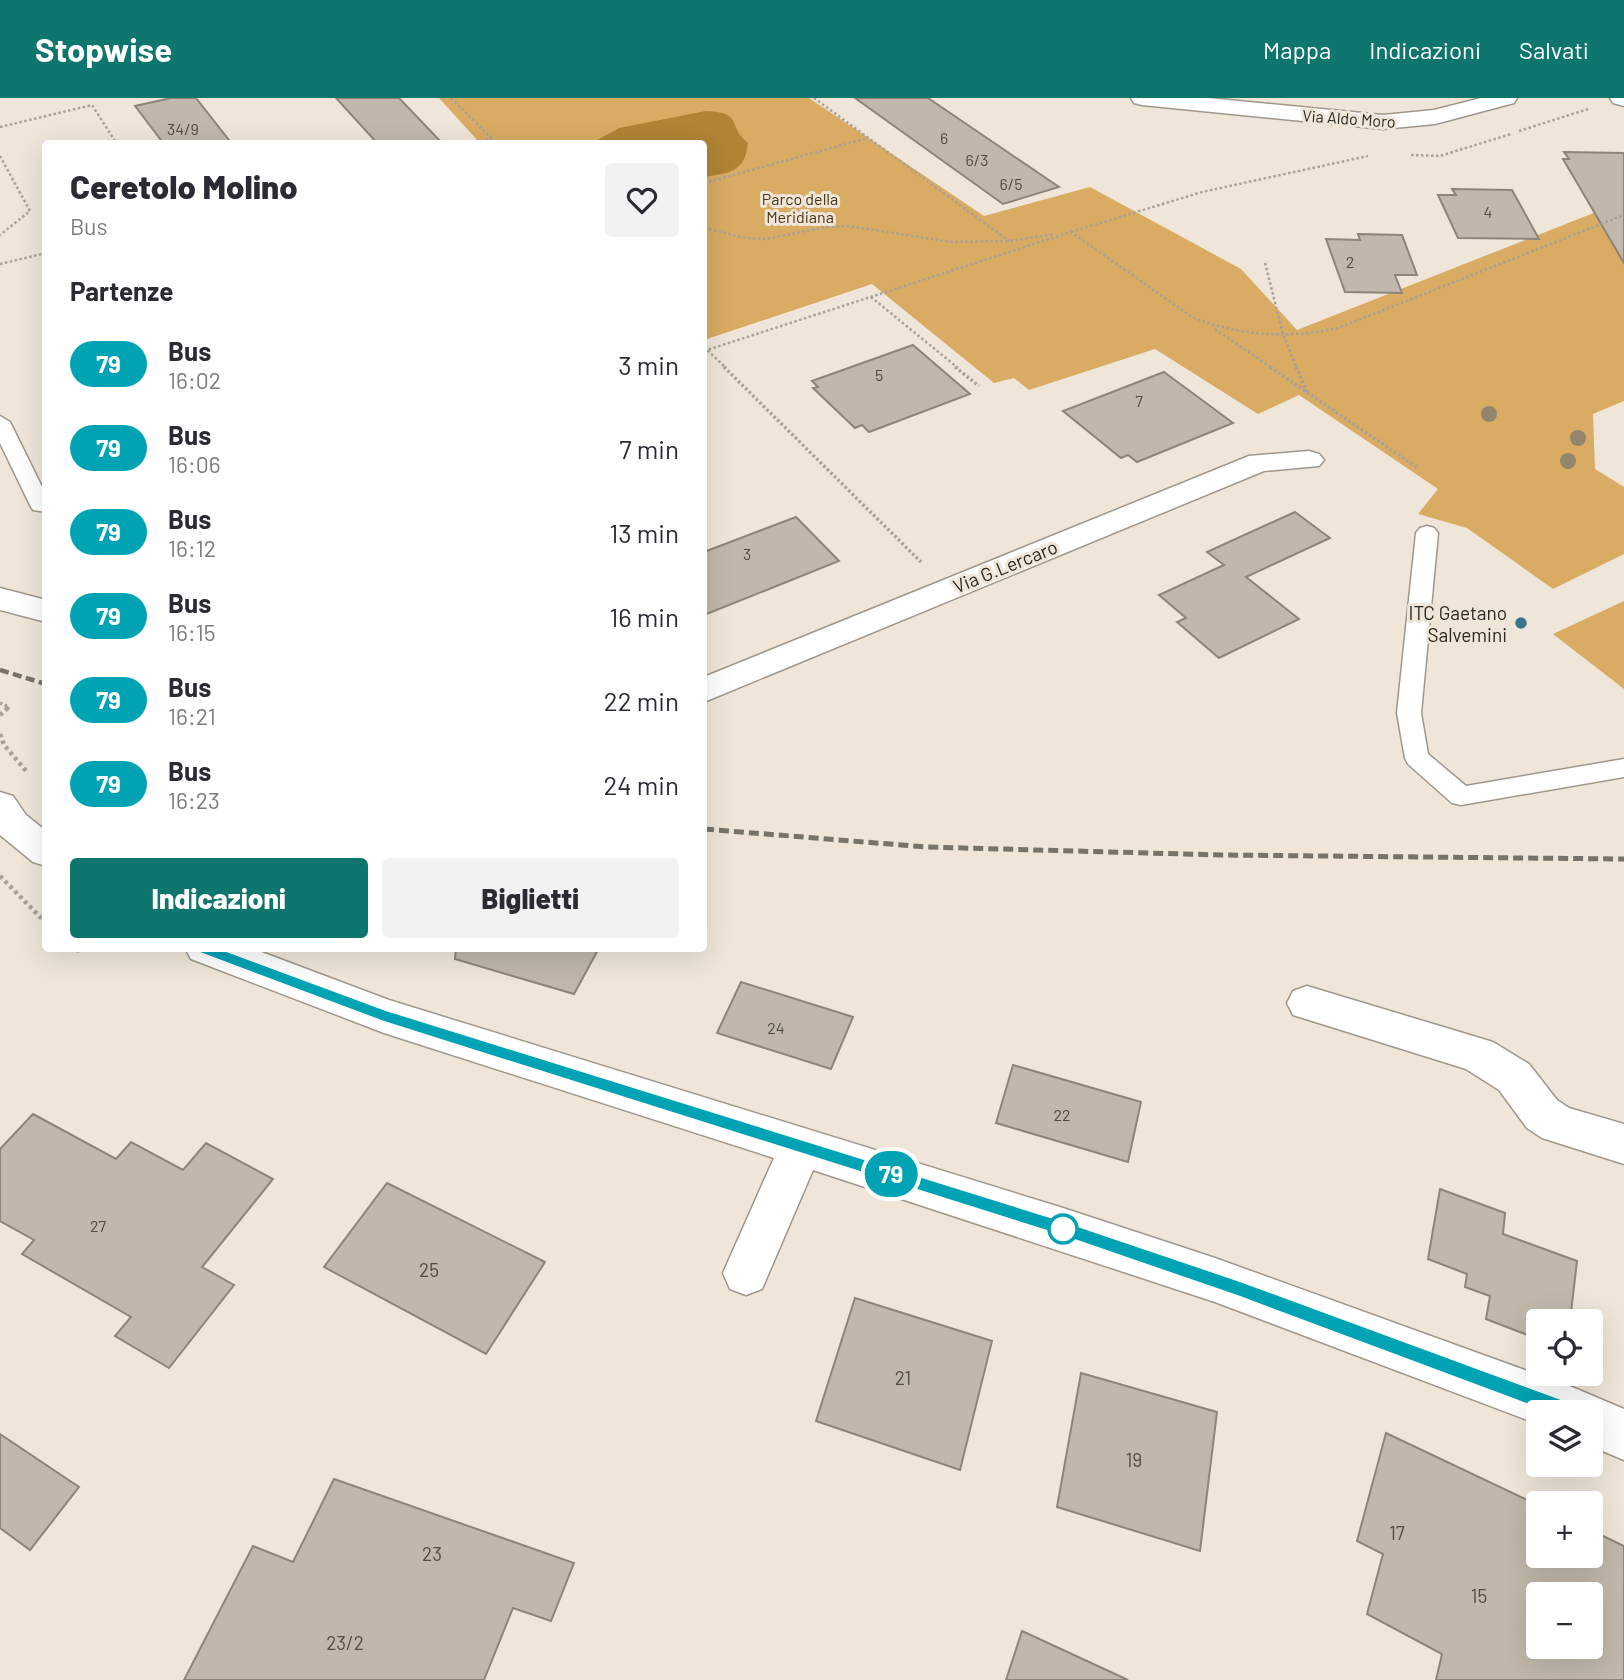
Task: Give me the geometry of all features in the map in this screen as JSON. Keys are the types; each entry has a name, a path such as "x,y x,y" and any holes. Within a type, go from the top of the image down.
{"street":[{"name":"Via Aldo Moro","path":"1142,98 1383,122 1435,117 1474,102 1506,98"},
{"name":"Via G.Lercaro","path":"707,689 1259,462 1310,460"},
{"path":"0,599 42,610"},
{"path":"0,806 13,825 42,849"},
{"path":"216,952 384,1016 801,1146 1190,1272 1539,1400"},
{"path":"1307,1003 1478,1055 1514,1077 1542,1114 1557,1124 1624,1144"},
{"path":"746,1273 801,1146"},
{"path":"1603,1425 1624,1435"}],"lane":[{"path":"0,422 42,505"},
{"path":"1427,533 1409,713 1417,758 1461,796 1624,768"}],"path":[{"path":"451,98 492,138 485,140"},
{"path":"814,98 1009,241"},
{"path":"0,127 92,105 114,140"},
{"path":"707,182 868,138"},
{"path":"0,156 30,211 0,234"},
{"path":"707,348 1202,192"},
{"path":"1211,327 1283,334 1317,334 1624,215"},
{"path":"707,229 765,239 827,227 848,226 952,242 1009,241 1071,232 1192,317 1211,327 1418,468"},
{"path":"0,264 42,254"},
{"path":"1265,263 1283,334 1308,393"},
{"path":"871,297 979,386"},
{"path":"707,352 949,589"},
{"path":"0,703 9,707 0,715"},
{"path":"0,734 4,745 35,782"},
{"path":"0,876 42,919"}],"green space":[{"name":"Parco della Meridiana","path":"439,98 809,98 984,216 1090,187 1241,269 1297,330 1624,201 1624,401 1593,414 1595,469 1624,487 1624,554 1553,589 1467,528 1418,514 1438,489 1299,395 1258,414 1155,349 1029,390 1014,378 994,383 872,284 707,339 707,140 477,140"},
{"path":"1624,601 1624,689 1553,634"}],"shaded area":[{"path":"706,111 718,112 731,117 741,137 748,143 740,165 729,172 707,176 707,140 597,140 619,128"}],"building":[{"path":"171,98 196,98 229,140 161,140 135,106"},
{"path":"336,98 399,98 439,140 374,140"},
{"path":"855,98 928,98 1059,187 1003,204"},
{"path":"1564,152 1624,153 1624,263 1563,159 1569,159"},
{"path":"1452,189 1512,190 1539,239 1458,238 1438,195 1456,195"},
{"path":"1358,234 1402,235 1417,275 1395,275 1402,293 1345,292 1326,239 1360,240"},
{"path":"913,345 970,394 869,432 862,425 855,428 813,388 818,387 812,381"},
{"path":"1164,372 1233,423 1137,462 1128,455 1121,458 1063,411"},
{"path":"1295,512 1330,538 1246,577 1299,619 1219,658 1177,622 1186,618 1159,595 1224,565 1207,552"},
{"path":"796,517 839,561 707,614 707,551"},
{"path":"456,952 597,952 574,994 455,959"},
{"path":"741,982 853,1017 831,1069 717,1033"},
{"path":"1013,1065 1141,1102 1128,1162 996,1123"},
{"path":"33,1114 116,1159 131,1142 183,1170 206,1143 273,1179 202,1267 234,1285 169,1368 115,1336 131,1317 22,1254 34,1240 0,1221 0,1149"},
{"path":"387,1183 545,1262 486,1354 324,1267"},
{"path":"1440,1189 1505,1213 1503,1234 1577,1261 1571,1309 1526,1309 1526,1334 1486,1319 1490,1296 1465,1287 1467,1274 1428,1259"},
{"path":"855,1298 992,1341 960,1470 816,1421"},
{"path":"1081,1373 1217,1412 1200,1551 1057,1507"},
{"path":"1386,1433 1526,1499 1526,1568 1603,1568 1603,1536 1624,1546 1624,1680 1436,1680 1442,1654 1367,1614 1383,1554 1357,1541"},
{"path":"0,1434 79,1487 30,1550 0,1528"},
{"path":"334,1479 574,1563 551,1621 513,1608 484,1680 184,1680 253,1546 293,1562"},
{"path":"1022,1631 1128,1680 1006,1680"}],"railway":[{"path":"0,670 42,683"},
{"path":"707,829 926,847 1222,855 1624,859"}],"bus line":[{"name":"79","path":"216,952 384,1016 1063,1229 1240,1289 1544,1400"}],"place":[{"name":"ITC Gaetano Salvemini","path":"1521,623"}]}
